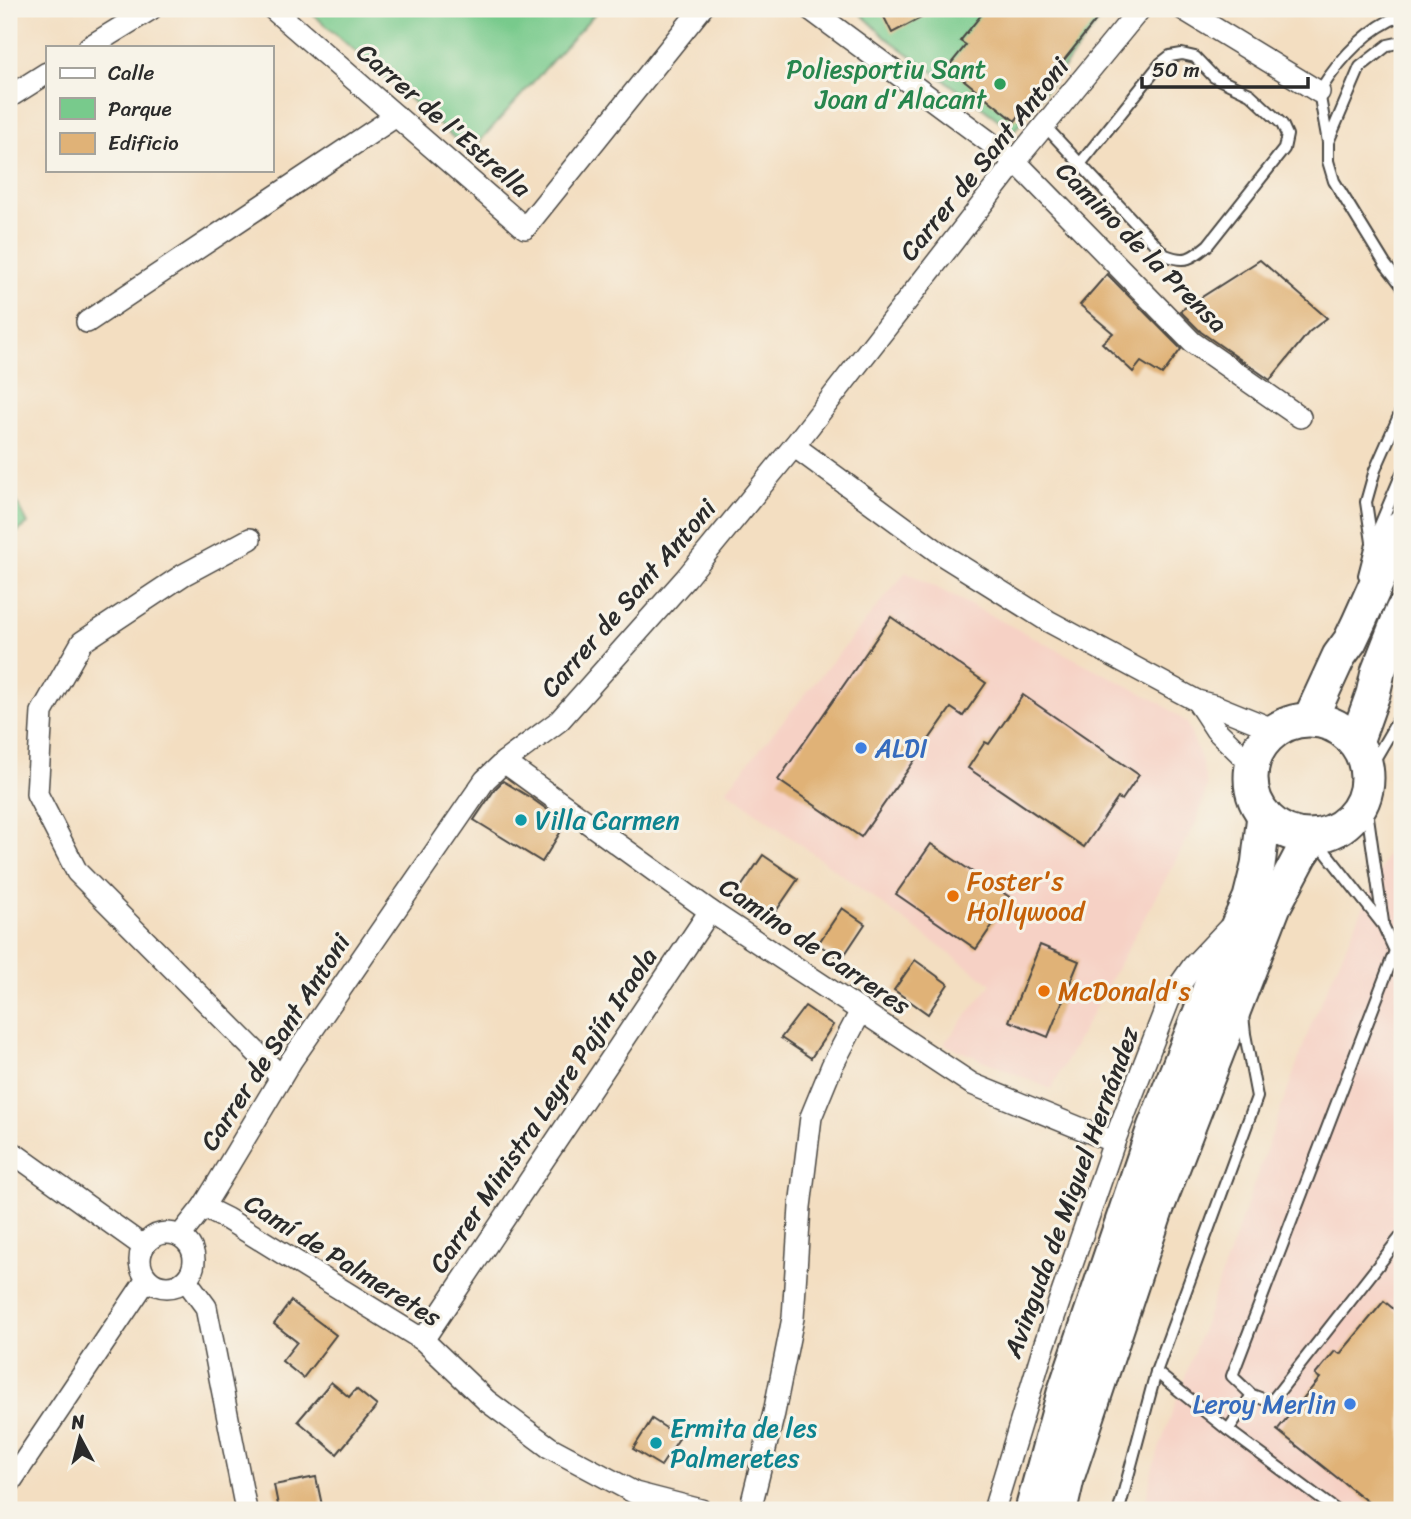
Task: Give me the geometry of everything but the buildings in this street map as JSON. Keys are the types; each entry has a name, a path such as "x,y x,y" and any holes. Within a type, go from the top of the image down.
{"main road":[{"path":"1310,719 1339,656 1350,641 1402,526"},
{"path":"1363,770 1345,731 1330,723 1310,719 1287,724 1275,730 1264,741 1252,765 1254,799 1272,823 1302,836 1333,831 1356,813 1363,770 1373,694 1378,673 1402,611"},
{"path":"1032,1510 1064,1393 1154,1128 1214,978 1250,898 1258,866 1264,815"},
{"path":"1060,1510 1068,1475 1157,1208 1274,906 1314,836"}],"street":[{"path":"91,46 151,9"},
{"name":"Carrer de l'Estrella","path":"273,9 525,228 701,9"},
{"path":"810,9 1015,161"},
{"name":"Carrer de Sant Antoni","path":"180,1236 203,1207 281,1077 485,780 504,762 559,721 686,578 794,446 1015,161 1140,9"},
{"path":"1183,9 1319,92"},
{"path":"9,97 46,74"},
{"path":"88,321 396,116"},
{"name":"Camino de la Prensa","path":"1015,161 1192,342 1300,418"},
{"path":"794,446 941,554 1048,621 1197,701 1275,730"},
{"path":"250,539 183,575 82,642 43,712 37,794 77,872 281,1077"},
{"path":"1197,701 1216,730 1252,765"},
{"name":"Camino de Carreres","path":"504,762 710,911 972,1084 1114,1142"},
{"name":"Carrer Ministra Leyre Pajín Iraola","path":"423,1340 710,911"},
{"name":"Avinguda de Miguel Hernández","path":"994,1510 1043,1349 1114,1142 1170,1000 1193,966 1242,914"},
{"path":"750,1510 774,1413 793,1318 800,1207 811,1117 832,1066 862,1011"},
{"path":"9,1150 143,1246"},
{"name":"Camí de Palmeretes","path":"203,1207 227,1219 423,1340 487,1401 549,1447 635,1493 701,1510"},
{"path":"172,1233 180,1236 192,1248 194,1265 191,1273 180,1284 166,1287 152,1284 142,1272 139,1263 143,1246 155,1235 172,1233"},
{"path":"9,1484 147,1279"},
{"path":"186,1280 206,1307 246,1510"}],"lane":[{"path":"1402,15 1388,20 1351,49 1319,92 1328,142 1328,162 1334,181 1385,264 1402,286"},
{"path":"1328,142 1360,67 1388,45 1402,42"},
{"path":"1044,125 1080,164 1165,255 1178,260 1193,258 1208,245 1284,149 1287,135 1282,124 1250,94 1214,77 1195,57 1182,54 1170,56 1161,63 1080,164"},
{"path":"1372,544 1366,502 1375,470 1402,409"},
{"path":"1359,622 1362,588 1372,544 1402,473"},
{"path":"1383,925 1363,770 1402,713"},
{"path":"1314,836 1383,925 1399,953 1232,1376 1252,1395 1271,1402 1402,1235"},
{"path":"1119,1510 1156,1372 1257,1097 1245,1034 1241,992"},
{"path":"1156,1372 1228,1430 1336,1510"},
{"path":"1228,1430 1252,1395"}],"shaded area":[{"path":"906,572 1161,703 1187,723 1201,759 1207,786 1197,821 1051,1089 944,1044 991,984 726,790"},
{"path":"1402,821 1402,1510 1144,1510 1153,1466 1312,1022"}],"green space":[{"path":"307,9 599,9 470,152"},
{"name":"Poliesportiu Sant Joan d'Alacant","path":"856,9 1109,9 1014,131 884,36"},
{"path":"9,487 28,524 9,538"}],"place":[{"name":"Poliesportiu Sant Joan d'Alacant","path":"1000,84"},
{"name":"ALDI","path":"861,748"},
{"name":"Villa Carmen","path":"521,820"},
{"name":"Foster's Hollywood","path":"953,896"},
{"name":"McDonald's","path":"1044,991"},
{"name":"Leroy Merlin","path":"1350,1404"},
{"name":"Ermita de les Palmeretes","path":"656,1443"}]}
